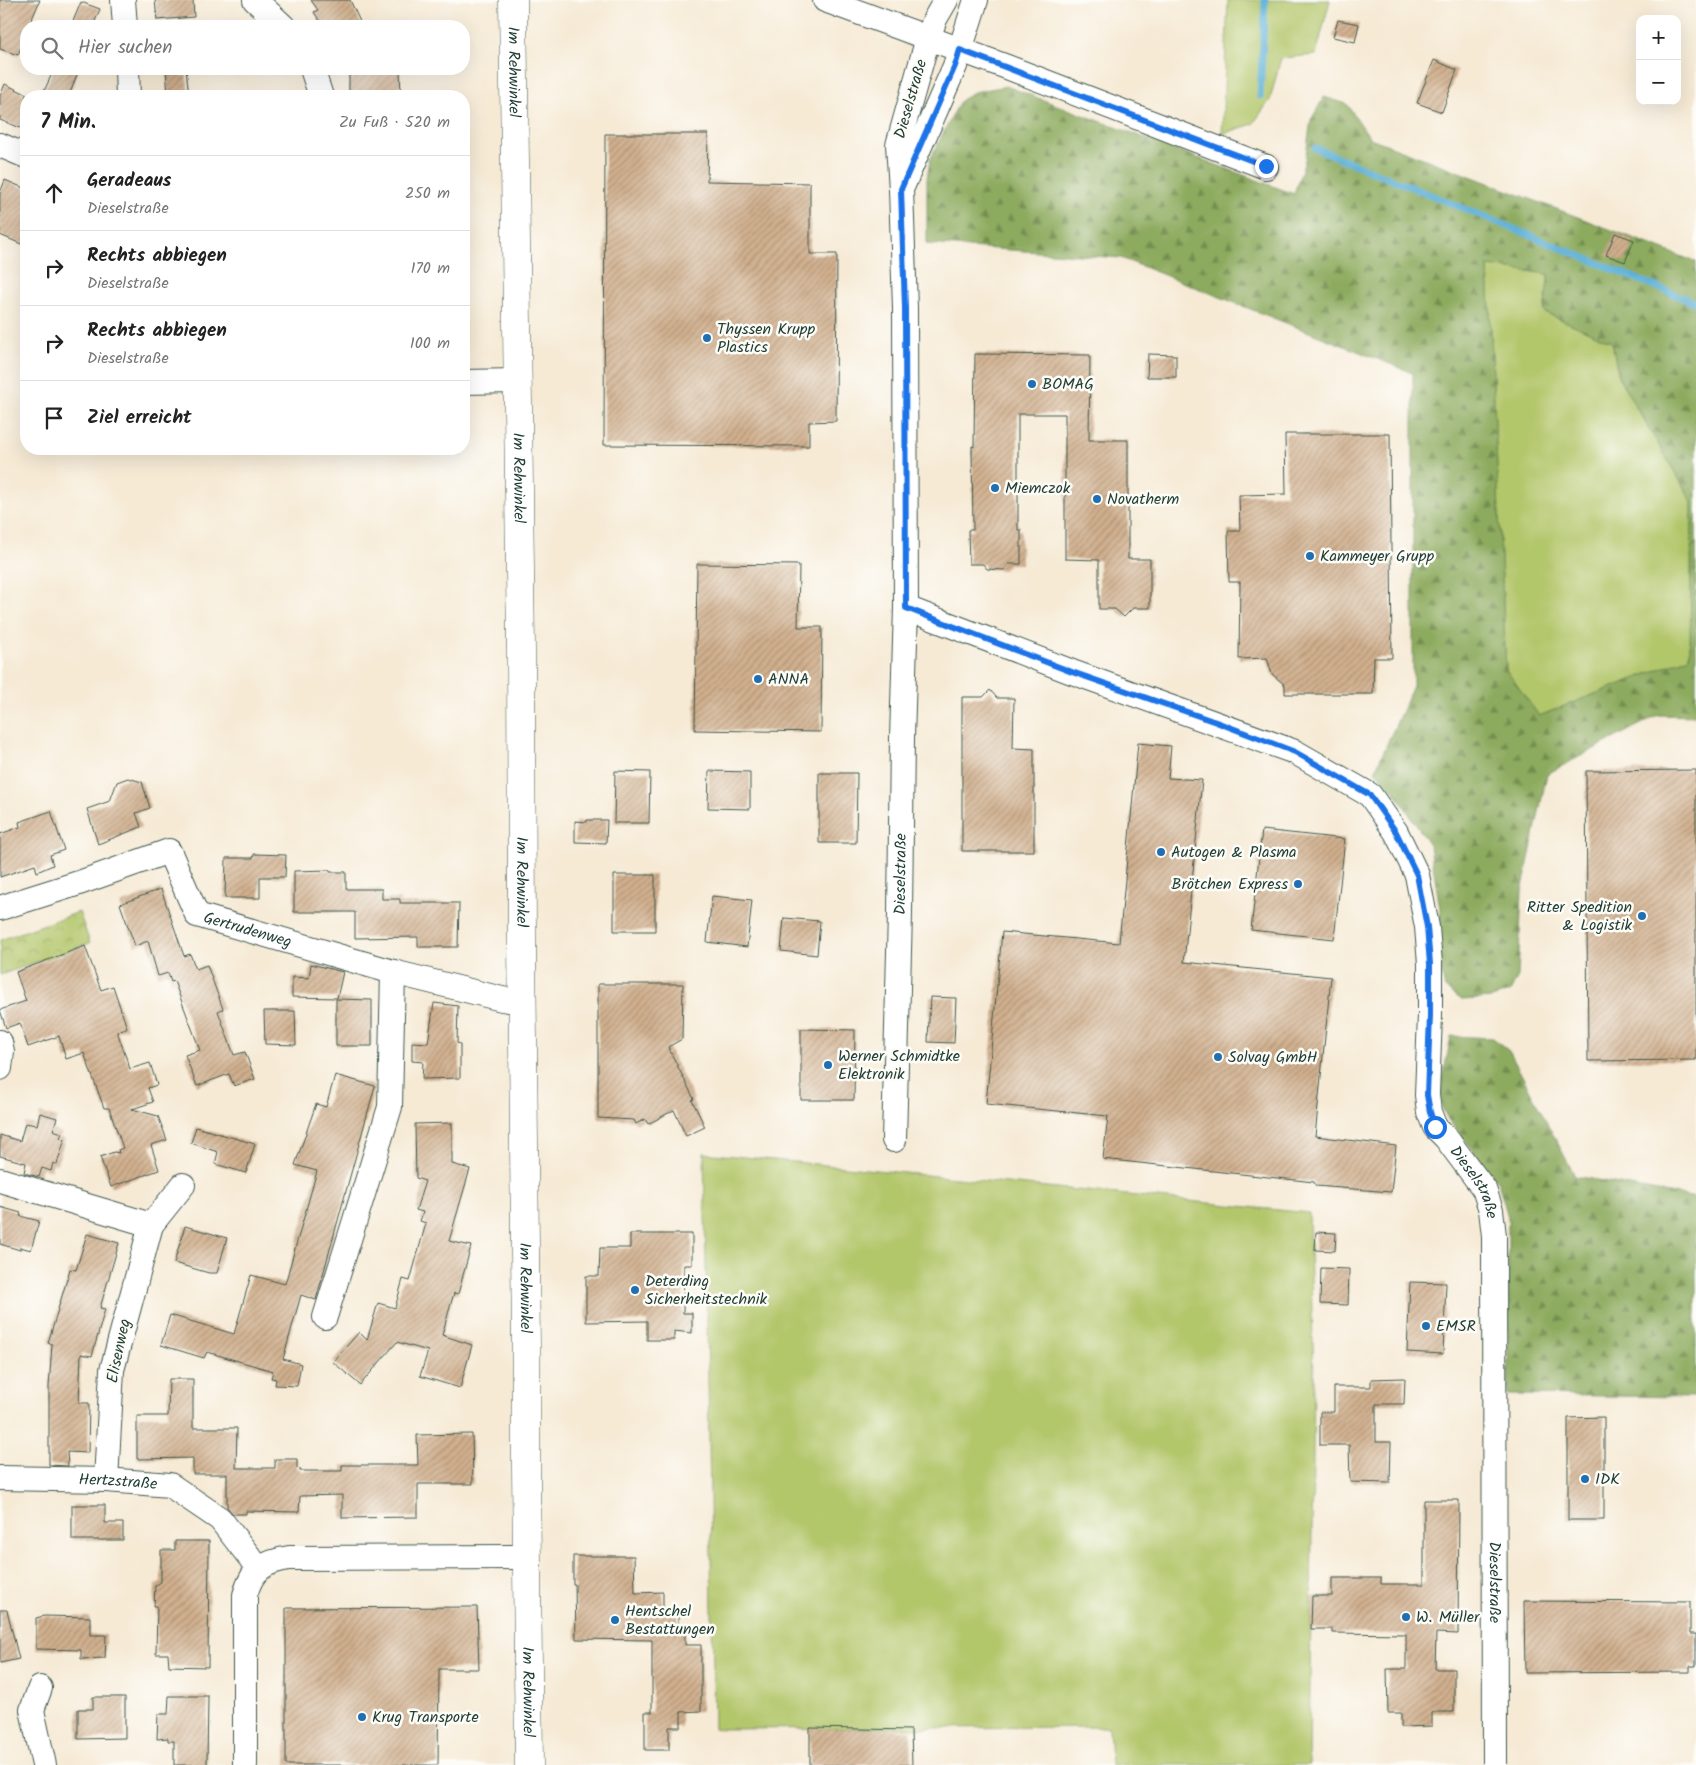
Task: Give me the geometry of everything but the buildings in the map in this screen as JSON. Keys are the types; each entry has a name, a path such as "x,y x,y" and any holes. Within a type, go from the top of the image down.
{"street":[{"path":"123,0 125,20"},
{"path":"255,0 277,20"},
{"name":"Im Rehwinkel","path":"513,0 529,1765"},
{"name":"Dieselstraße","path":"825,0 1266,166"},
{"path":"928,38 935,19 946,0"},
{"path":"960,50 976,0"},
{"name":"Dieselstraße","path":"894,1140 906,608 905,308 898,145 928,38"},
{"name":"Dieselstraße","path":"901,189 955,66 960,50"},
{"path":"127,75 128,90"},
{"path":"314,75 319,90"},
{"path":"0,145 20,153"},
{"path":"470,382 517,381"},
{"name":"Dieselstraße","path":"906,608 1072,672 1216,722 1295,752 1370,795 1396,832 1417,875 1427,927 1430,964 1427,1095 1430,1112 1435,1127 1484,1189 1492,1210 1494,1236 1495,1765"},
{"name":"Gertrudenweg","path":"0,908 79,883 169,851 197,915 393,972 502,999 523,1002"},
{"path":"325,1317 390,1106 393,972"},
{"path":"0,1042 2,1051 0,1068"},
{"path":"0,1180 151,1224"},
{"name":"Elisenweg","path":"106,1480 112,1370 151,1224 183,1186"},
{"name":"Hertzstraße","path":"0,1478 106,1480 170,1485 220,1519 259,1569"},
{"path":"245,1765 245,1595 249,1580 259,1569 270,1561 290,1558 527,1557"},
{"path":"40,1688 32,1710 44,1765"}],"green space":[{"path":"1228,0 1330,0 1316,55 1281,58 1270,100 1253,124 1222,134"},
{"path":"1006,86 1294,194 1305,160 1311,120 1324,97 1347,104 1370,138 1696,262 1696,716 1658,715 1547,774 1522,892 1518,976 1510,992 1492,998 1462,1000 1445,988 1441,970 1440,909 1430,846 1395,792 1375,771 1413,686 1413,373 1121,258 927,244 927,179 930,159 960,101 974,92","holes":["1488,266 1549,274 1544,312 1612,342 1619,378 1692,501 1690,657 1539,716 1506,670"]},
{"path":"1488,265 1549,274 1544,312 1612,342 1619,378 1692,501 1690,657 1539,716 1506,670"},
{"path":"79,912 90,943 0,975 0,940"},
{"path":"1451,1036 1493,1038 1509,1051 1575,1176 1696,1198 1696,1397 1508,1395 1508,1217 1498,1182 1449,1121 1442,1108 1441,1087"},
{"path":"704,1153 1309,1213 1314,1376 1309,1765 1111,1765 1109,1727 714,1729"}],"waterway":[{"path":"1260,96 1265,0"},
{"path":"1315,148 1696,303"}],"place":[{"name":"Thyssen Krupp Plastics","path":"707,338"},
{"name":"BOMAG","path":"1032,384"},
{"name":"Miemczok","path":"995,488"},
{"name":"Novatherm","path":"1097,499"},
{"name":"Kammeyer Grupp","path":"1310,556"},
{"name":"ANNA","path":"758,679"},
{"name":"Autogen & Plasma","path":"1161,852"},
{"name":"Brötchen Express","path":"1298,884"},
{"name":"Ritter Spedition & Logistik","path":"1642,916"},
{"name":"Solvay GmbH","path":"1218,1057"},
{"name":"Werner Schmidtke Elektronik","path":"828,1065"},
{"name":"Deterding Sicherheitstechnik","path":"635,1290"},
{"name":"EMSR","path":"1426,1326"},
{"name":"IDK","path":"1585,1479"},
{"name":"W. Müller","path":"1406,1617"},
{"name":"Hentschel Bestattungen","path":"615,1620"},
{"name":"Krug Transporte","path":"362,1717"}],"route":[{"path":"1266,166 960,50 955,66 901,189 905,308 906,608 1072,672 1216,722 1295,752 1370,795 1396,832 1417,875 1427,927 1430,964 1427,1095 1435,1127"}]}
